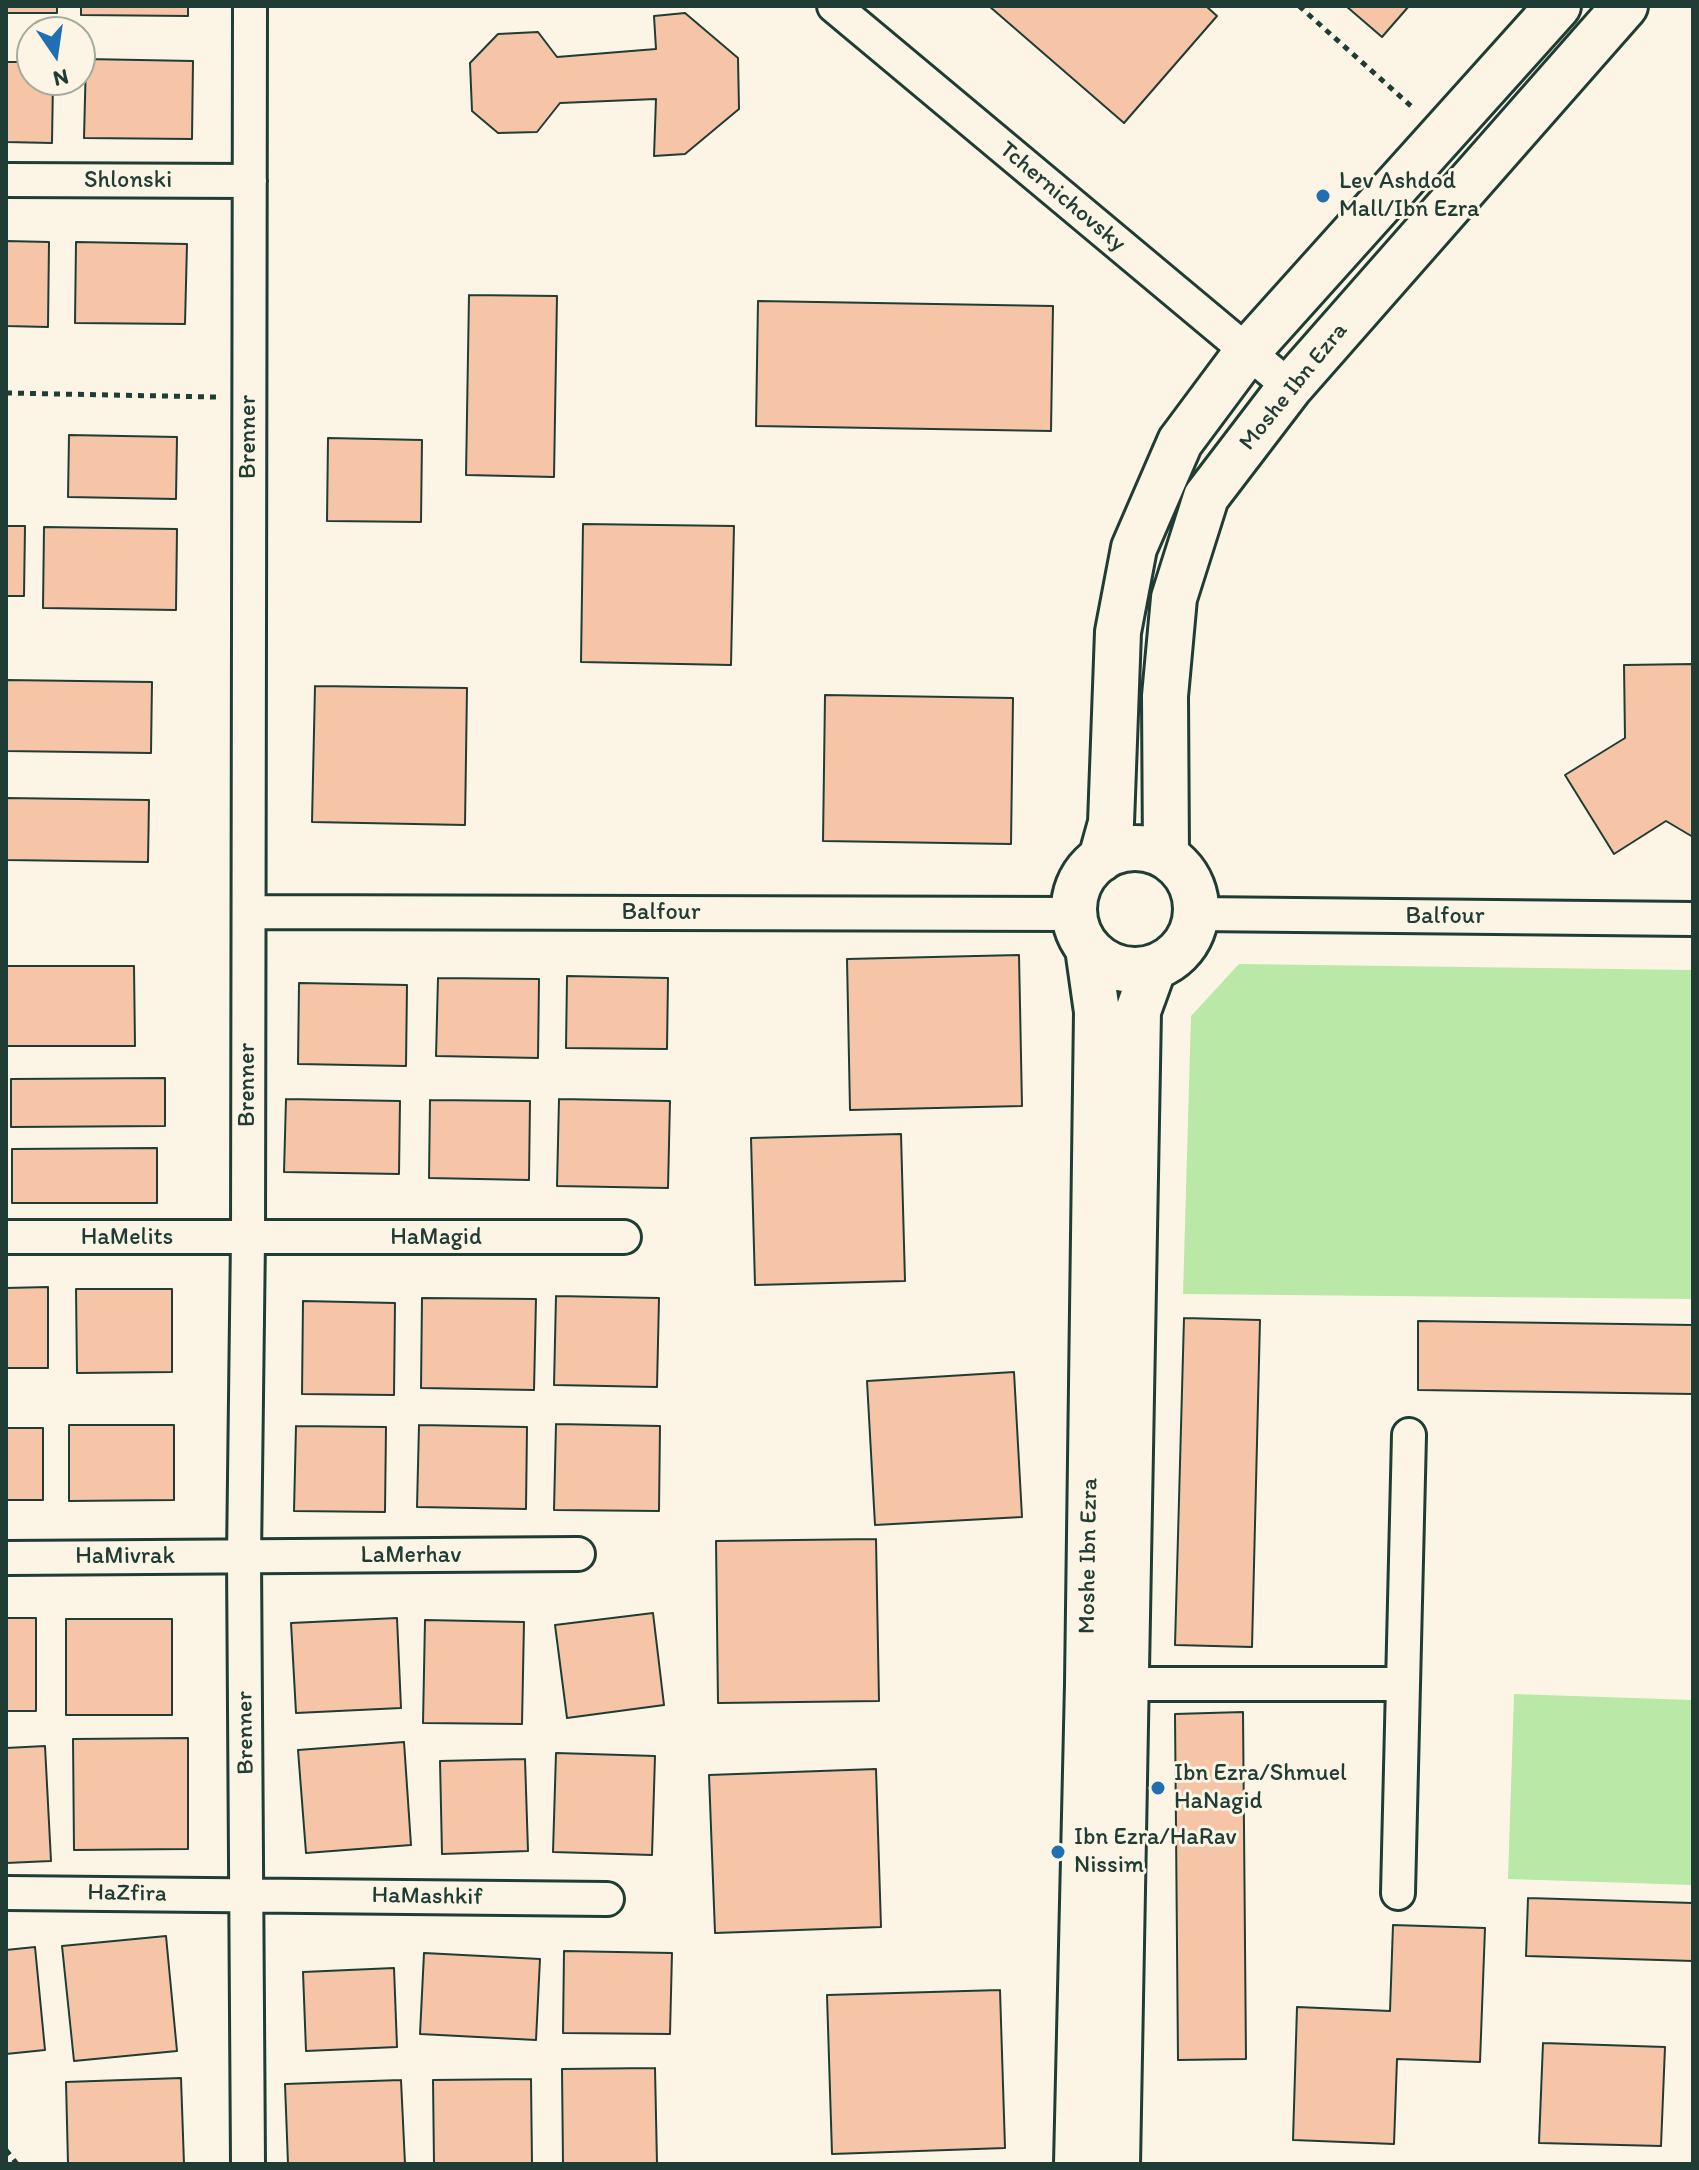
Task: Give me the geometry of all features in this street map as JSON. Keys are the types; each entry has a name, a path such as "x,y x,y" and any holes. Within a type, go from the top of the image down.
{"street":[{"name":"Brenner","path":"248,2164 244,1557 248,1238 250,6"},
{"name":"Tchernichovsky","path":"834,6 1290,387"},
{"name":"Moshe Ibn Ezra","path":"1117,2164 1097,1012 1075,898 1080,882 1101,859 1111,823 1118,632 1134,548 1180,442 1247,352 1558,6"},
{"name":"Moshe Ibn Ezra","path":"1166,856 1165,696 1174,598 1206,497 1290,387 1625,6"},
{"name":"Shlonski","path":"6,180 250,181"},
{"path":"1081,931 1102,960 1118,968 1136,970 1154,967 1184,947 1197,914 1190,881 1166,856 1133,848 1101,859"},
{"name":"Balfour","path":"249,912 1081,931"},
{"name":"Balfour","path":"1197,914 1693,919"},
{"name":"Moshe Ibn Ezra","path":"1077,2164 1108,1684 1138,1011 1154,967"},
{"name":"HaMelits","path":"6,1237 248,1238"},
{"name":"HaMagid","path":"248,1238 624,1237"},
{"path":"1398,1893 1409,1435"},
{"name":"LaMerhav","path":"244,1557 578,1554"},
{"name":"HaMivrak","path":"6,1558 244,1557"},
{"path":"1108,1684 1403,1684"},
{"name":"HaZfira","path":"6,1893 247,1895"},
{"name":"HaMashkif","path":"247,1895 607,1899"}],"path":[{"path":"1299,6 1442,134"},
{"path":"6,393 249,398"},
{"path":"6,2150 17,2164"}],"green space":[{"path":"1239,964 1693,970 1693,1299 1183,1294 1191,1016"},
{"path":"1514,1694 1693,1700 1693,1885 1508,1879"}],"building":[{"path":"6,6 57,6 57,13 6,13"},
{"path":"81,6 188,6 188,16 81,15"},
{"path":"989,6 1206,6 1217,16 1124,123"},
{"path":"1346,6 1409,6 1382,37"},
{"path":"685,13 738,58 739,109 685,154 654,156 656,99 560,103 537,132 498,133 472,111 470,63 498,34 538,32 557,57 656,49 654,16"},
{"path":"96,59 193,61 192,139 84,138 85,96 96,96"},
{"path":"6,62 16,62 16,96 53,96 52,143 6,142"},
{"path":"6,241 49,242 48,327 6,326"},
{"path":"76,242 187,244 185,324 75,323"},
{"path":"469,295 557,296 554,477 466,475"},
{"path":"758,301 1053,306 1051,431 756,426"},
{"path":"69,435 177,437 176,499 68,497"},
{"path":"328,438 422,440 421,522 327,521"},
{"path":"583,524 734,526 731,665 581,662"},
{"path":"6,526 25,526 24,596 6,596"},
{"path":"44,527 177,529 176,610 43,608"},
{"path":"1693,664 1693,837 1666,821 1614,854 1565,775 1625,738 1624,665"},
{"path":"6,680 152,682 151,753 6,751"},
{"path":"315,686 467,688 465,825 312,822"},
{"path":"825,695 1013,698 1011,844 823,841"},
{"path":"6,798 149,800 148,862 6,860"},
{"path":"1019,955 1022,1106 850,1110 847,959"},
{"path":"6,966 134,966 135,1046 6,1046"},
{"path":"567,976 668,978 667,1049 566,1048"},
{"path":"438,978 539,979 538,1058 436,1056"},
{"path":"299,983 407,985 406,1066 298,1064"},
{"path":"165,1078 165,1126 11,1127 11,1079"},
{"path":"286,1099 400,1101 399,1174 284,1172"},
{"path":"559,1099 670,1101 668,1188 557,1186"},
{"path":"430,1100 530,1101 529,1180 429,1178"},
{"path":"901,1134 905,1281 755,1285 751,1138"},
{"path":"157,1148 157,1203 12,1203 12,1149"},
{"path":"48,1287 48,1368 6,1368 6,1288"},
{"path":"76,1289 172,1289 172,1372 77,1373"},
{"path":"556,1296 659,1298 657,1387 554,1385"},
{"path":"422,1298 536,1299 534,1390 421,1388"},
{"path":"303,1301 395,1303 394,1395 302,1394"},
{"path":"1184,1318 1260,1320 1252,1647 1175,1645"},
{"path":"1418,1321 1693,1325 1693,1394 1418,1390"},
{"path":"1014,1372 1022,1517 875,1525 867,1381"},
{"path":"556,1424 660,1426 659,1511 554,1510"},
{"path":"69,1425 174,1425 174,1500 69,1501"},
{"path":"419,1425 527,1427 526,1509 417,1507"},
{"path":"296,1426 386,1427 385,1512 294,1511"},
{"path":"6,1428 43,1428 43,1500 6,1500"},
{"path":"876,1539 879,1701 718,1703 716,1541"},
{"path":"653,1613 664,1705 567,1718 555,1625"},
{"path":"6,1618 36,1618 36,1711 6,1711"},
{"path":"397,1618 401,1708 296,1713 291,1623"},
{"path":"66,1619 172,1619 172,1715 66,1715"},
{"path":"425,1620 524,1622 522,1724 423,1723"},
{"path":"1243,1712 1246,2059 1178,2060 1175,1714"},
{"path":"188,1738 188,1849 74,1850 73,1739"},
{"path":"404,1742 411,1845 306,1853 298,1750"},
{"path":"45,1746 51,1861 6,1863 6,1748"},
{"path":"556,1753 655,1756 652,1855 553,1852"},
{"path":"525,1759 528,1851 442,1854 440,1761"},
{"path":"876,1769 881,1927 715,1933 709,1775"},
{"path":"1528,1898 1693,1903 1693,1961 1526,1956"},
{"path":"1393,1925 1485,1928 1480,2062 1397,2059 1394,2144 1293,2140 1297,2007 1390,2011"},
{"path":"166,1936 177,2051 74,2061 62,1946"},
{"path":"35,1947 45,2050 6,2054 6,1950"},
{"path":"564,1951 672,1953 670,2034 563,2033"},
{"path":"424,1953 540,1959 536,2040 420,2034"},
{"path":"394,1968 397,2047 306,2051 303,1972"},
{"path":"1000,1990 1005,2148 832,2154 827,1995"},
{"path":"1543,2043 1665,2047 1661,2146 1539,2143"},
{"path":"655,2068 657,2164 563,2164 562,2069"},
{"path":"181,2078 184,2164 68,2164 66,2082"},
{"path":"531,2079 532,2164 434,2164 433,2080"},
{"path":"401,2080 405,2164 288,2164 285,2084"}],"place":[{"name":"Lev Ashdod Mall/Ibn Ezra","path":"1323,196"},
{"name":"Ibn Ezra/Shmuel HaNagid","path":"1158,1788"},
{"name":"Ibn Ezra/HaRav Nissim","path":"1058,1852"}]}
